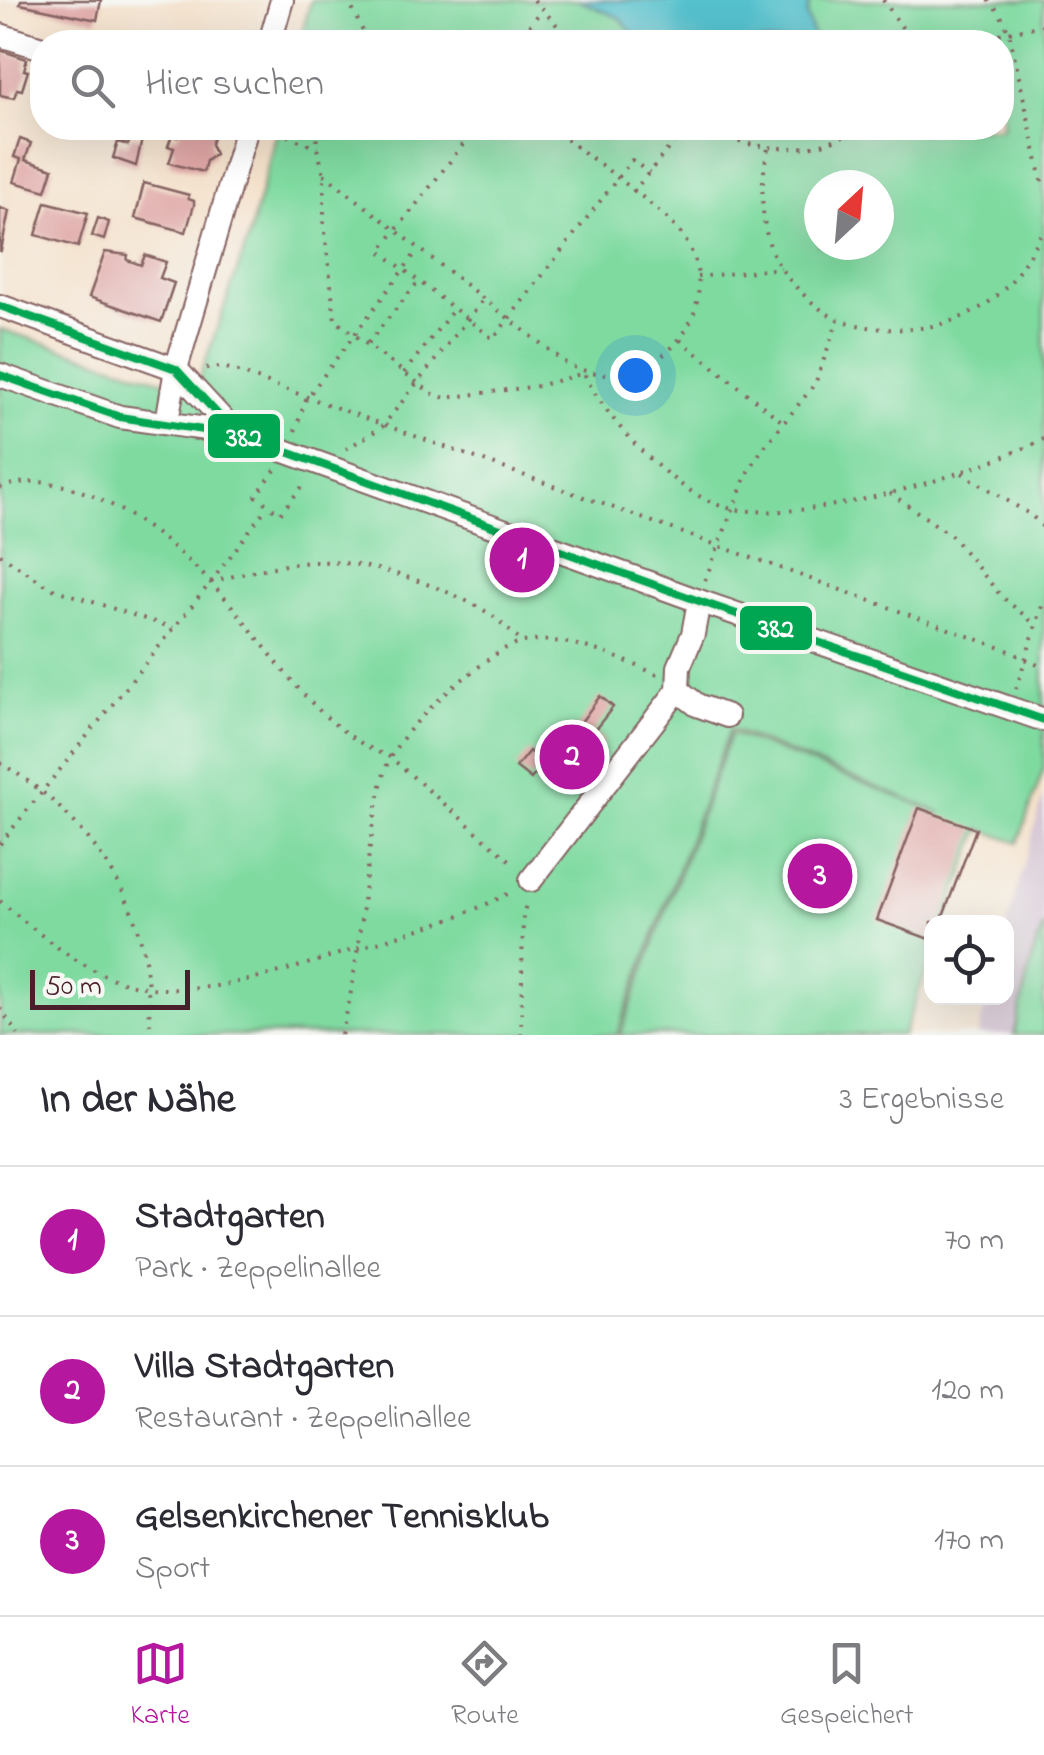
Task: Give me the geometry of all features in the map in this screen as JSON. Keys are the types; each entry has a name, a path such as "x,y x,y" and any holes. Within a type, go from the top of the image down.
{"street":[{"path":"273,30 282,0"},
{"path":"0,35 30,44"},
{"path":"167,422 176,368 244,140"},
{"path":"0,306 176,368 235,434"},
{"path":"0,375 120,417 235,434 1044,720"},
{"path":"532,880 678,690 678,667 694,634 698,600"},
{"path":"678,690 698,705 727,716"}],"path":[{"path":"348,0 364,30"},
{"path":"534,0 560,30"},
{"path":"882,0 903,30"},
{"path":"988,0 1008,30"},
{"path":"526,30 541,11"},
{"path":"1014,31 1044,25"},
{"path":"1014,54 1044,189"},
{"path":"297,140 317,148"},
{"path":"317,140 324,174 324,222 334,320 431,394 446,398 538,386 584,373"},
{"path":"467,140 380,251 493,338 632,160 649,173"},
{"path":"324,174 550,354 584,373 626,374 651,365 680,340 692,315 698,277 695,262 676,226 566,140"},
{"path":"634,192 676,140"},
{"path":"731,140 768,150 828,140"},
{"path":"768,150 762,199 768,234 780,268 806,296 838,320 901,330 954,320 1000,293 1044,229"},
{"path":"418,250 306,400 288,453 256,496 280,514 320,464 382,427 482,300"},
{"path":"698,277 780,268"},
{"path":"367,345 419,281"},
{"path":"404,373 454,308"},
{"path":"698,600 717,544 754,464 820,374 838,320"},
{"path":"680,340 784,422"},
{"path":"176,368 224,368 717,544 1044,668"},
{"path":"584,373 595,397 615,422 671,476 693,492 732,509 806,508 890,493 962,472 1044,439"},
{"path":"962,472 1044,528"},
{"path":"0,488 29,481 58,483 83,491 140,524 211,582 306,697 342,732 390,757 532,880"},
{"path":"890,493 952,536 1001,596 1036,624"},
{"path":"0,844 211,582 268,505"},
{"path":"0,554 50,588 174,628"},
{"path":"211,582 319,561 371,568 444,592 493,616 522,642"},
{"path":"1010,708 1044,600"},
{"path":"341,1035 356,972 371,842 390,757 456,684 508,648 522,642 544,642 588,648 658,675 678,690"},
{"path":"0,762 76,824 110,868 137,924 144,954 150,1035"},
{"path":"0,901 78,961 121,982 170,990 271,976 496,900 532,880"},
{"path":"521,1035 523,916 532,880"},
{"path":"0,1008 18,1035"}],"shaded area":[{"path":"1044,794 1044,924 1014,1035 978,1035 985,1005 1014,1005 1014,915 1010,915"}],"green space":[{"path":"311,0 1044,0 1044,768 1018,843 980,829 948,915 924,915 924,977 903,1035 620,1035 731,733 941,813 730,729 617,1035 0,1035 0,329 195,391 248,240 275,140 1014,140 1014,30 303,30"},
{"path":"1044,924 1044,1035 1014,1035 1033,955"}],"water":[{"path":"578,0 810,0 807,16 811,30 630,30 620,18"}],"building":[{"path":"21,0 101,0 97,20 20,4"},
{"path":"0,50 27,59 22,90 17,89 14,98 0,95"},
{"path":"20,139 31,143 25,160 53,169 46,191 14,182 21,159 14,157"},
{"path":"130,140 142,140 136,166 113,158 118,142 128,145"},
{"path":"170,140 212,140 215,154 206,161 203,172 169,163 174,148 168,146"},
{"path":"144,183 189,195 194,205 186,232 135,218"},
{"path":"46,202 88,213 78,247 36,235"},
{"path":"0,208 9,211 1,251 0,251"},
{"path":"98,218 109,222 104,240 92,236"},
{"path":"105,252 128,255 127,260 141,265 145,255 166,262 160,278 174,283 161,322 89,297"},
{"path":"600,696 613,707 593,732 604,741 567,786 546,770"},
{"path":"529,751 540,760 531,779 516,767"},
{"path":"919,808 976,829 944,915 924,915 924,937 877,920"}],"transit line":[{"name":"382","path":"0,306 176,369 235,433 699,601 1044,720"},
{"name":"382","path":"0,375 120,417 241,436"}],"place":[{"name":"Stadtgarten","path":"522,560"},
{"name":"Villa Stadtgarten","path":"572,757"},
{"name":"Gelsenkirchener Tennisklub","path":"820,876"}]}
